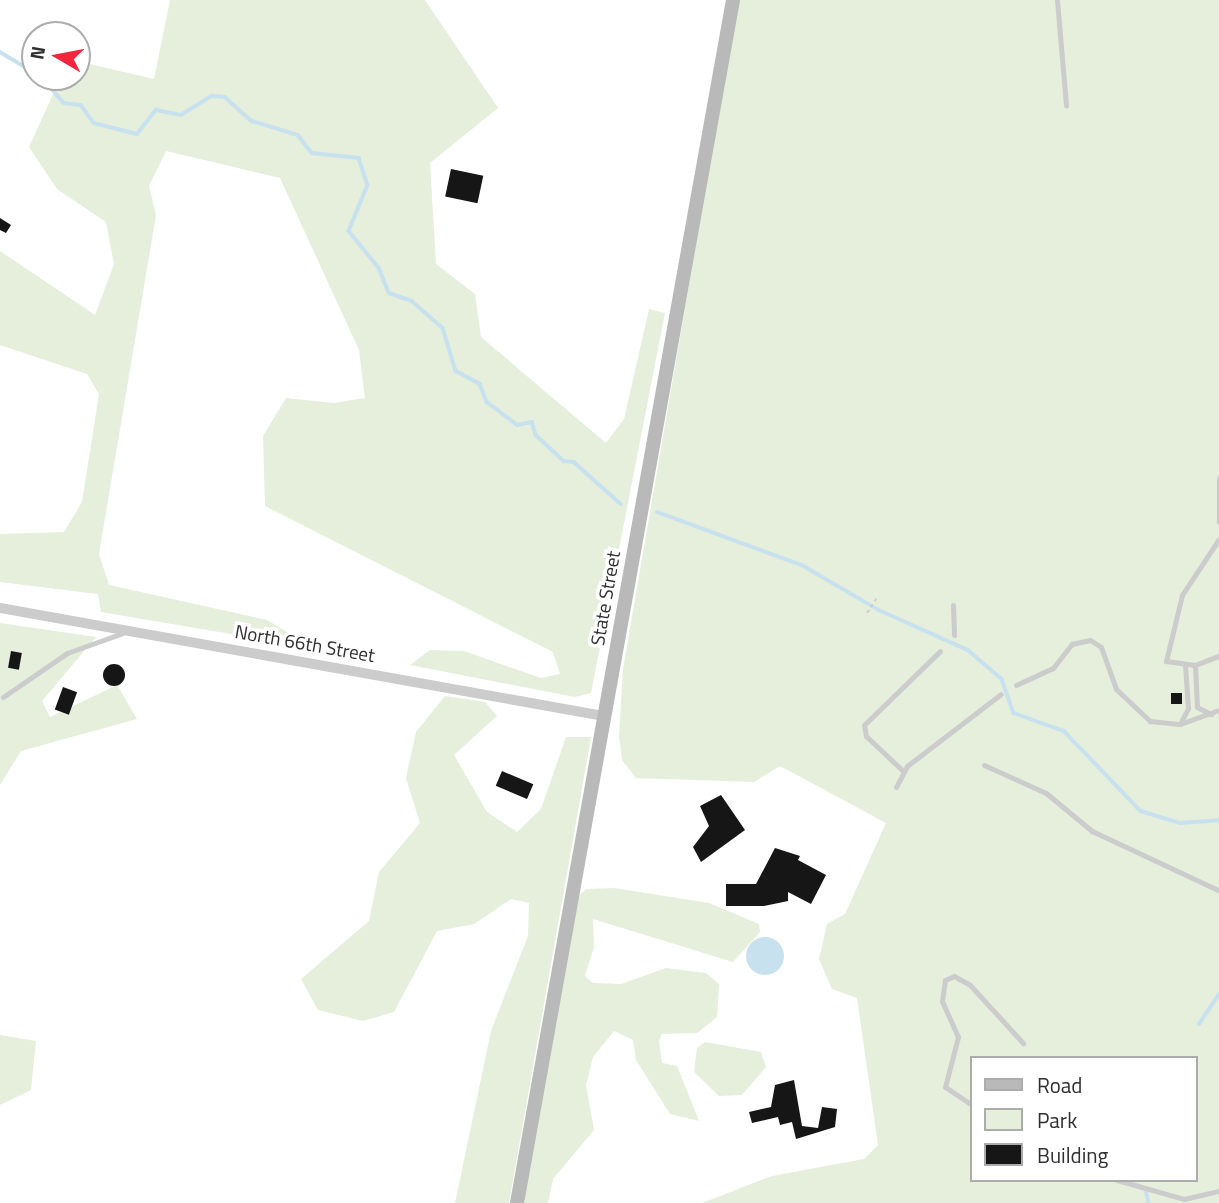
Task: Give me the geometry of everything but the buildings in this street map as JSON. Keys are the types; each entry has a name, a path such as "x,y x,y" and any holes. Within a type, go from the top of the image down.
{"street":[{"name":"State Street","path":"517,1203 733,0"},
{"name":"North 66th Street","path":"0,608 604,716"}],"lane":[{"path":"1057,0 1066,106"},
{"path":"1219,478 1219,522"},
{"path":"1219,539 1187,586 1172,627 1166,661 1195,665 1219,656"},
{"path":"953,605 954,635"},
{"path":"3,697 67,653 129,630"},
{"path":"1016,685 1053,668 1072,644 1093,640 1129,705 1155,723 1180,724 1219,710"},
{"path":"903,771 866,736 864,725 940,651"},
{"path":"1180,724 1188,708 1185,665"},
{"path":"1195,665 1197,707 1211,714"},
{"path":"896,788 903,771 1001,694"},
{"path":"984,765 1046,793 1092,831 1218,890"},
{"path":"970,1104 945,1087 958,1037 943,1001 945,980 954,976 970,985 1023,1043"},
{"path":"1123,1182 1182,1201 1219,1191"}],"path":[{"path":"867,613 876,599"}],"green space":[{"path":"170,0 425,0 498,108 430,163 436,264 475,294 481,337 606,443 624,419 649,309 665,313 591,693 575,697 410,665 430,650 464,651 541,678 560,674 553,652 265,506 263,436 286,398 334,403 365,398 359,350 280,178 166,151 149,186 156,215 99,554 109,585 267,620 313,648 101,612 98,594 0,582 0,534 64,532 82,502 99,394 87,374 0,345 0,251 95,315 114,264 106,222 57,189 29,147 55,91 91,91 91,64 154,79"},
{"path":"738,0 1219,0 1219,1203 702,1203 772,1176 864,1159 878,1145 857,998 832,989 819,959 827,924 845,914 886,823 780,766 754,782 636,778 622,760 619,737 623,669"},
{"path":"0,623 96,637 42,701 50,717 117,685 137,719 21,751 0,785"},
{"path":"445,696 485,702 497,716 454,755 487,812 517,832 541,809 566,737 591,737 509,1203 455,1203 491,1031 528,936 529,903 511,899 474,924 437,931 394,1012 363,1021 318,1010 301,979 369,921 379,872 420,823 406,778 416,732"},
{"path":"614,888 709,903 759,924 760,932 733,962 593,919 594,947 585,976 593,983 621,984 666,968 706,973 719,984 717,1017 697,1033 662,1034 659,1041 662,1063 677,1066 699,1121 670,1114 636,1060 633,1040 614,1031 593,1057 586,1085 594,1130 553,1179 548,1203 520,1203 577,898 586,889"},
{"path":"0,1035 36,1041 31,1090 0,1105"},
{"path":"705,1042 761,1052 766,1067 742,1095 719,1096 694,1072 697,1048"}],"water":[{"path":"765,937 778,943 784,956 778,969 765,975 752,969 746,956 752,943"}],"waterway":[{"path":"0,52 21,65"},
{"path":"54,91 64,103 81,105 94,123 137,134 156,110 181,115 212,96 225,97 252,121 298,135 312,153 359,158 368,185 349,231 379,268 389,293 412,301 443,328 456,371 480,384 487,402 517,425 532,422 536,435 564,461 574,462 621,504"},
{"path":"657,512 802,565 879,610 968,650 1002,679 1014,713 1064,731 1141,811 1180,823 1219,820"},
{"path":"1199,1024 1219,994"},
{"path":"1146,1190 1149,1203"}]}
